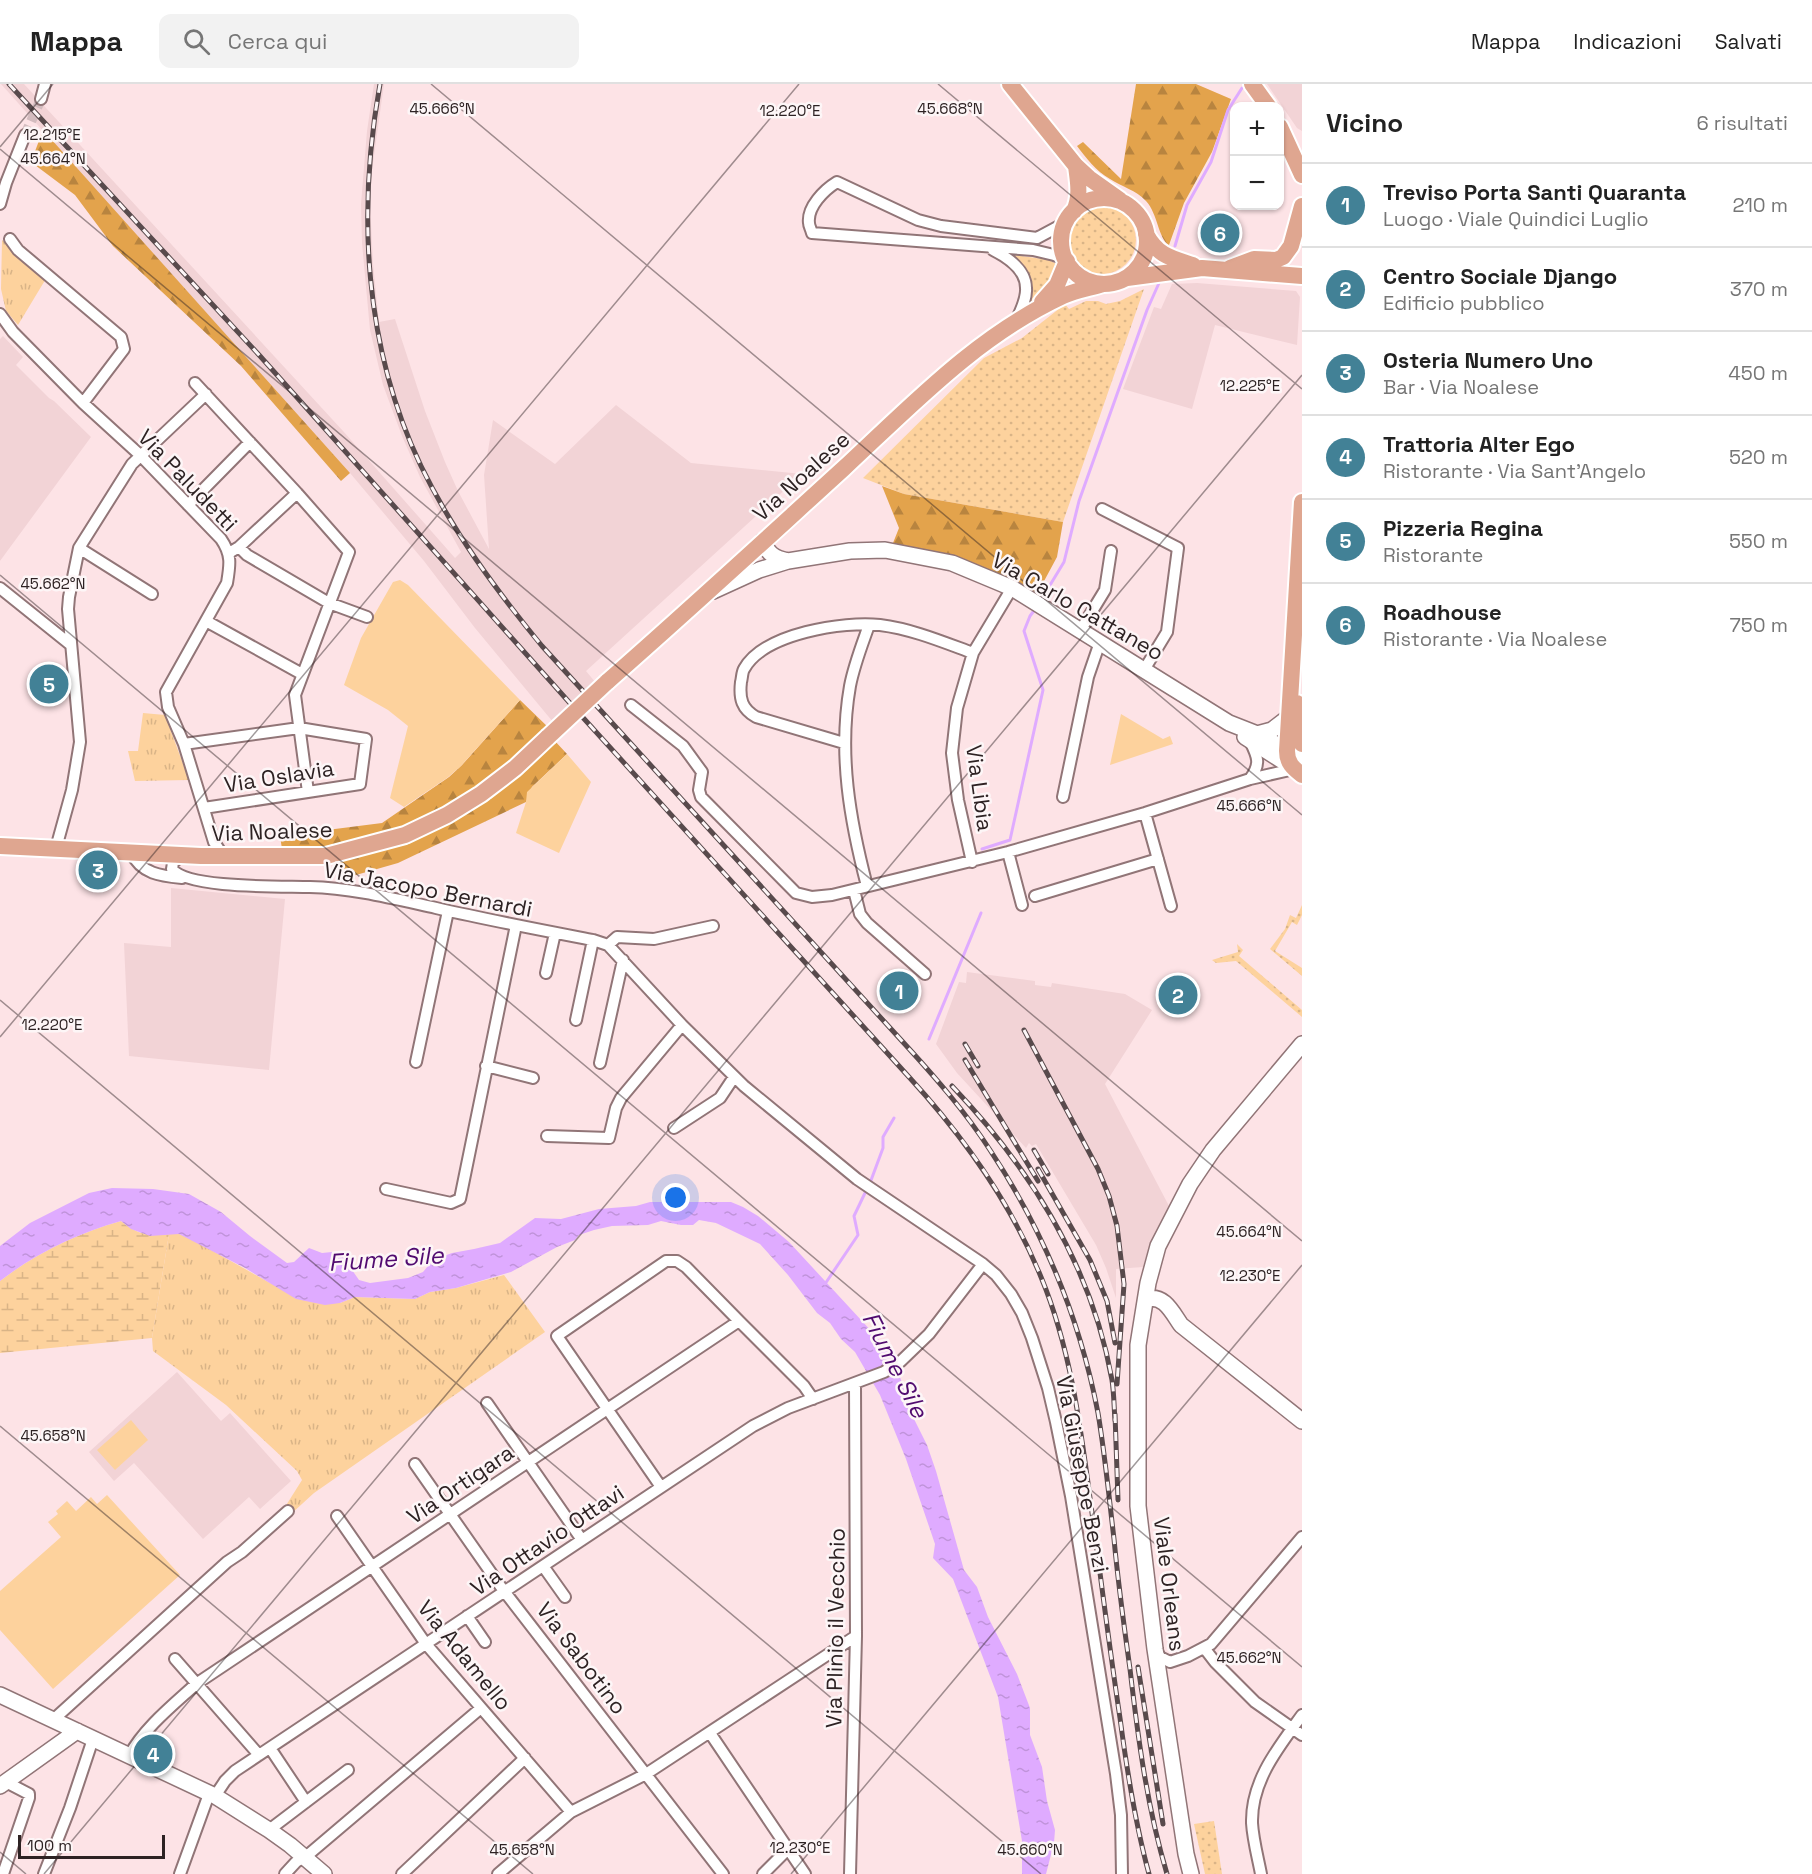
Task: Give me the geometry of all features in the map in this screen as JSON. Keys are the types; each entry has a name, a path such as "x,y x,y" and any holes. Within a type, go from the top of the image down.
{"main road":[{"name":"Via Noalese","path":"1010,84 1076,166 1139,217 1156,249 1172,259 1202,268"},
{"path":"1252,84 1265,102"},
{"path":"1284,136 1300,171"},
{"path":"1300,171 1299,151 1302,146"},
{"name":"Via Noalese","path":"1031,313 1057,285 1066,260 1062,247 1062,235 1078,203 1080,191 1076,166"},
{"path":"1070,217 1089,201 1098,199 1125,204"},
{"path":"1227,269 1254,259 1276,260 1283,257 1291,246 1302,206"},
{"path":"1126,278 1133,273 1143,259 1147,242 1146,234"},
{"path":"1066,260 1082,278 1102,284"},
{"name":"Via Noalese","path":"0,846 181,855 326,856 405,835 447,815 481,794 515,768 951,368 1016,321 1066,295 1102,284 1119,282 1126,278 1202,268 1302,276"},
{"path":"1296,760 1289,717 1302,502"},
{"path":"1294,660 1296,760"}],"street":[{"path":"41,99 45,84"},
{"path":"0,204 25,135"},
{"path":"1066,260 1033,250 812,233 808,222 811,210 826,189 837,182 918,220 941,226 1037,238 1070,217"},
{"path":"10,239 18,250 121,338 124,349 83,403"},
{"path":"987,247 1007,257 1022,273 1026,288 1016,321"},
{"name":"Via Paludetti","path":"0,314 13,332 83,403 140,455 234,550 227,583 166,692 168,707 184,744 214,842 220,851 230,856"},
{"path":"195,383 349,552 295,695 308,792"},
{"path":"56,848 72,790 80,742 68,603 80,548 132,464 206,394"},
{"path":"188,505 250,442"},
{"path":"297,493 234,550 247,555 329,603 367,617"},
{"path":"1102,509 1178,548 1167,632 1144,670"},
{"path":"763,541 771,554 788,561"},
{"path":"80,548 152,594"},
{"name":"Via Carlo Cattaneo","path":"704,595 759,570 788,561 850,551 885,550 952,563 1018,592 1229,723 1296,760"},
{"path":"1080,631 1105,590 1111,551"},
{"path":"0,588 71,645"},
{"name":"Via Libia","path":"972,862 958,800 952,753 957,708 974,653 1018,592"},
{"path":"206,621 302,674"},
{"path":"844,743 756,717 747,711 741,702 744,669 756,657 781,641 812,630 840,625 882,625 915,633 974,653"},
{"path":"867,886 850,811 844,743 850,686 869,625"},
{"path":"1063,797 1088,677 1100,642"},
{"path":"631,705 688,751 702,772 699,790 701,797 796,893 812,897 854,890 1008,852 1145,813 1252,779 1296,760"},
{"path":"1252,779 1257,765 1254,738 1272,730 1289,717"},
{"path":"184,744 299,728"},
{"name":"Via Oslavia","path":"204,808 360,783 366,739 299,728"},
{"path":"1252,779 1296,760"},
{"path":"1145,813 1171,906"},
{"name":"Via Jacopo Bernardi","path":"131,852 138,864 148,872 170,877 215,884 328,888 593,939 608,945"},
{"path":"1008,852 1022,905"},
{"path":"181,855 172,869 176,874 185,878"},
{"path":"1035,896 1158,859"},
{"path":"854,890 860,914 925,974"},
{"path":"416,1062 448,911"},
{"path":"386,1189 451,1203 460,1199 516,925"},
{"path":"608,945 617,938 654,939 713,926"},
{"name":"Via Jacopo Bernardi","path":"546,973 555,933"},
{"path":"576,1020 593,939"},
{"name":"Via Giuseppe Benzi","path":"608,945 734,1077 857,1179 983,1264 1004,1284 1022,1313 1048,1388 1071,1496 1116,1774 1121,1815 1122,1874"},
{"path":"600,1063 623,960"},
{"path":"547,1136 609,1138 616,1107 621,1098 682,1024"},
{"name":"Viale Orleans","path":"1191,1874 1155,1649 1138,1506 1138,1345 1158,1246 1190,1184 1213,1150 1302,1044"},
{"path":"486,1066 533,1078"},
{"path":"674,1128 720,1098 734,1077"},
{"path":"661,1487 557,1336 661,1263 672,1260 681,1263 804,1386 813,1399"},
{"name":"Via Ottavio Ottavi","path":"180,1874 212,1795 230,1775 753,1426 775,1414 884,1372 901,1361 929,1334 983,1264"},
{"path":"1146,1299 1156,1298 1166,1304 1180,1325 1301,1417"},
{"name":"Via Ortigara","path":"129,1756 136,1744 168,1709 196,1684 739,1321"},
{"name":"Via Plinio il Vecchio","path":"850,1874 860,1381"},
{"path":"487,1403 582,1540"},
{"name":"Via Sabotino","path":"415,1464 505,1591 723,1874"},
{"path":"53,1720 227,1562 242,1552 288,1511"},
{"name":"Via Adamello","path":"337,1516 426,1644 571,1812"},
{"path":"1162,1684 1163,1674 1170,1662 1205,1649 1220,1636 1302,1537"},
{"path":"543,1566 565,1597"},
{"path":"467,1616 485,1642"},
{"path":"498,1874 571,1812 646,1774 856,1636"},
{"path":"1155,1649 1160,1658 1170,1662"},
{"path":"1205,1649 1255,1702 1302,1735"},
{"path":"175,1659 259,1755"},
{"path":"0,1695 212,1795 269,1830 324,1874"},
{"path":"285,1874 296,1862 481,1708"},
{"path":"1261,1874 1252,1825 1256,1791 1263,1773 1302,1715"},
{"path":"3,1784 77,1731"},
{"path":"710,1733 805,1874"},
{"path":"44,1874 70,1808 93,1739"},
{"path":"270,1748 306,1802"},
{"path":"402,1874 525,1758"},
{"path":"269,1830 348,1770"},
{"path":"3,1784 26,1791 29,1798 3,1874"},
{"path":"763,1874 788,1849"}],"shaded area":[{"path":"1,84 24,84 343,431 455,558 461,552 420,477 402,436 383,385 370,330 361,204 367,131 374,84 384,84 372,170 370,203 379,322 395,319 425,411 445,462 489,549 484,475 493,420 555,464 616,405 691,463 802,474 586,671 596,683 553,722 350,473"},
{"path":"1267,84 1302,84 1302,131 1297,128 1284,109 1284,102 1279,102"},
{"path":"1197,283 1296,291 1300,297 1297,345 1215,325 1192,409 1123,389 1154,307 1161,309 1172,284"},
{"path":"3,336 23,357 16,365 91,437 0,561 0,339"},
{"path":"171,888 285,899 269,1070 129,1056 124,943 171,947"},
{"path":"967,972 1035,981 1035,985 1051,987 1052,983 1125,994 1152,1010 1105,1084 1169,1206 1148,1250 1143,1267 1116,1269 1116,1298 1096,1245 1036,1144 1032,1146 1029,1143 1026,1148 957,1073 936,1044 959,982 966,983"},
{"path":"177,1372 221,1421 230,1413 291,1481 260,1509 249,1497 203,1539 134,1463 114,1481 89,1452"}],"green space":[{"path":"1136,84 1196,84 1231,99 1212,152 1184,203 1169,245 1162,237 1153,212 1146,201 1100,172 1077,146 1083,142 1121,179"},
{"path":"43,130 350,473 341,481 241,366 113,246 75,195 31,162"},
{"path":"1102,206 1115,209 1126,216 1133,227 1136,240 1133,253 1126,264 1115,271 1102,274 1089,271 1078,264 1071,253 1068,240 1071,227 1078,216 1089,209"},
{"path":"2,240 47,277 18,325 6,311 1,289"},
{"path":"1008,254 1050,260 1056,264 1052,281 1030,302 1028,302 1029,292"},
{"path":"1144,289 1063,522 904,494 863,478 984,358 1022,338 1065,304 1069,309 1086,301 1106,304 1120,301"},
{"path":"882,486 904,494 1063,522 1057,557 1036,596 962,560 893,543 899,528"},
{"path":"400,580 408,585 520,700 460,767 404,807 390,798 408,726 388,710 344,685 361,638 393,582"},
{"path":"520,700 550,729 469,795 421,822 336,846 282,849 280,836 382,823 449,777"},
{"path":"143,713 165,715 189,780 135,781 128,751 138,751"},
{"path":"1121,714 1163,739 1170,736 1173,744 1110,765"},
{"path":"554,740 567,754 532,787 526,802 398,863 349,877 328,858 383,849 432,832 489,800"},
{"path":"567,754 591,782 559,853 516,833 527,792"},
{"path":"1302,905 1302,915 1297,925 1292,922 1275,951 1302,968 1302,976 1270,949 1285,929 1290,915 1296,918"},
{"path":"1237,944 1243,950 1239,956 1302,1010 1302,1017 1236,961 1216,963 1212,960 1238,952"},
{"path":"121,1221 144,1234 169,1234 152,1338 0,1353 0,1281 58,1245"},
{"path":"169,1234 179,1234 197,1242 270,1283 340,1303 355,1297 415,1299 430,1292 456,1288 504,1275 545,1332 314,1493 291,1514 285,1507 302,1480 297,1471 226,1405 153,1351 152,1338"},
{"path":"131,1420 148,1440 115,1470 97,1450"},
{"path":"107,1495 180,1575 53,1689 0,1630 0,1591 61,1537 48,1522 58,1514 56,1511 67,1501 76,1511 91,1497 97,1504"},
{"path":"1214,1821 1222,1874 1205,1874 1194,1824"}],"water":[{"name":"Fiume Sile","path":"112,1188 153,1189 189,1194 221,1212 287,1263 294,1262 309,1248 322,1253 332,1252 343,1257 359,1280 370,1283 408,1278 423,1272 433,1260 452,1253 500,1243 535,1218 561,1219 599,1209 636,1206 650,1202 731,1202 758,1216 789,1242 874,1334 891,1355 897,1368 907,1405 927,1445 936,1471 964,1570 977,1587 988,1617 1017,1674 1030,1708 1030,1735 1042,1767 1047,1801 1055,1830 1046,1874 1022,1874 1022,1841 998,1697 953,1579 933,1558 935,1544 906,1459 880,1395 855,1352 841,1339 830,1323 817,1313 788,1275 760,1244 716,1223 699,1220 693,1225 661,1221 648,1225 612,1226 579,1235 575,1240 511,1272 456,1288 430,1292 415,1299 355,1297 340,1303 325,1305 296,1299 245,1268 179,1234 150,1236 131,1229 121,1221 58,1245 0,1281 0,1246 30,1223 89,1193"}],"waterway":[{"path":"1175,246 1187,205 1211,162 1228,110 1242,88"},
{"path":"1041,600 1064,562 1079,501 1147,310 1159,283"},
{"path":"982,849 1010,840 1043,690 1024,631 1036,608"},
{"path":"929,1039 981,913"},
{"path":"870,1183 883,1148 883,1137 894,1118"},
{"path":"825,1284 858,1235 854,1216 865,1193"}],"tunnel":[{"path":"25,135 41,99"}],"railway":[{"path":"9,84 260,356 577,711 909,1077 967,1147 1000,1196 1029,1249 1041,1277 1051,1303 1073,1385 1129,1777 1149,1874"},
{"path":"380,84 373,132 368,230 377,327 387,374 402,421 421,466 447,514 492,582 542,646 914,1054 960,1108 1009,1180 1043,1244 1070,1310 1098,1413 1140,1747 1154,1823 1167,1874"},
{"path":"1024,1030 1098,1169 1109,1196 1117,1226 1124,1284 1117,1384"},
{"path":"965,1044 978,1066"},
{"path":"965,1060 1038,1181"},
{"path":"952,1086 1007,1151 1032,1185 1073,1259 1090,1298 1103,1338 1112,1380 1115,1421"},
{"path":"1034,1150 1048,1174"},
{"path":"1038,1169 1090,1260 1107,1301 1115,1343"},
{"path":"1115,1414 1118,1500"},
{"path":"1138,1667 1163,1824"}],"place":[{"name":"Roadhouse","path":"1220,233"},
{"name":"Pizzeria Regina","path":"49,684"},
{"name":"Osteria Numero Uno","path":"98,870"},
{"name":"Treviso Porta Santi Quaranta","path":"899,991"},
{"name":"Centro Sociale Django","path":"1178,995"},
{"name":"Trattoria Alter Ego","path":"153,1754"}]}
